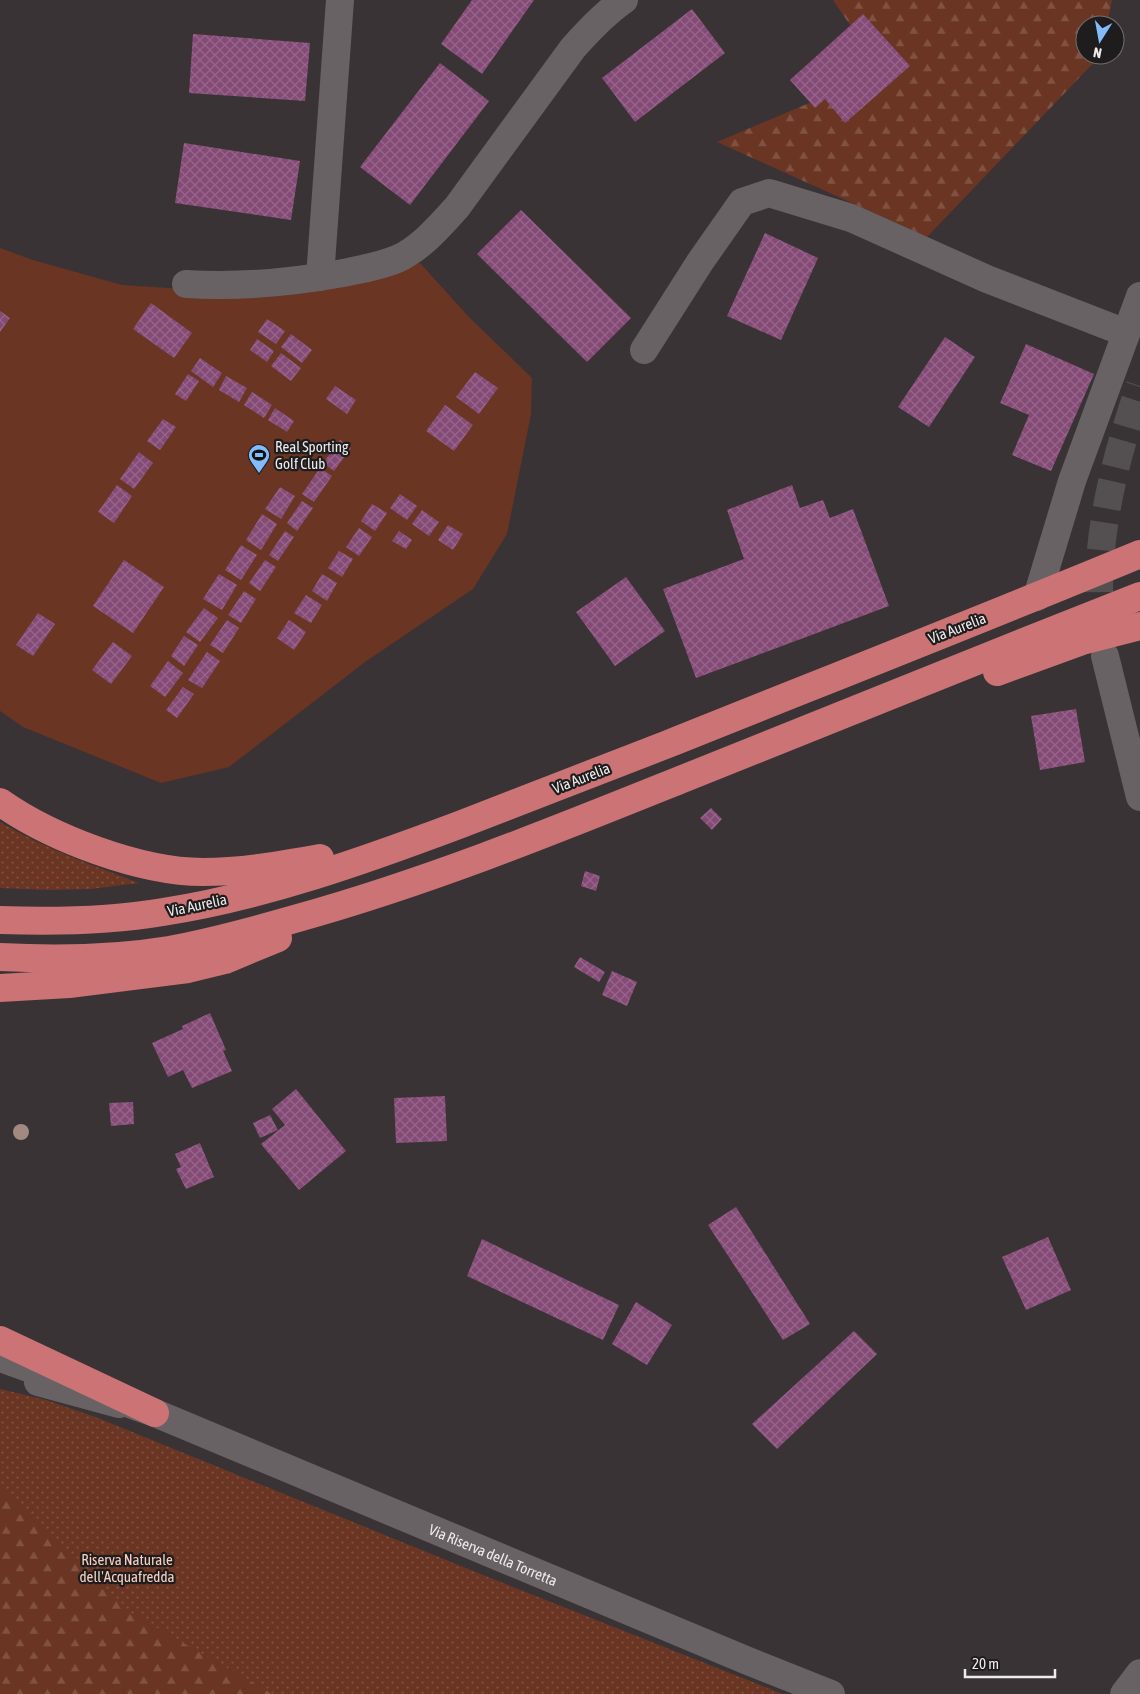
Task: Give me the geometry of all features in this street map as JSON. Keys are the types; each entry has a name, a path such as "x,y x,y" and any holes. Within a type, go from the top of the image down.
{"highway":[{"name":"Via Aurelia","path":"0,920 58,921 163,912 301,880 410,843 566,784 1037,597 1140,554"},
{"path":"0,957 96,957 168,950 225,938 351,903 455,868 561,828 1140,596"},
{"path":"816,725 908,704 1082,641 1140,626"},
{"path":"0,802 44,828 118,858 151,866 201,872 273,866 410,843"},
{"path":"0,988 69,984 188,969 224,960 259,947 351,903"},
{"path":"0,1340 156,1413"}],"street":[{"path":"320,277 340,0"},
{"path":"186,284 226,286 320,277 379,265 397,259 410,251 437,229 457,207 573,48 612,8 624,0"},
{"path":"644,350 700,262 742,202 769,193 851,218 988,279 1126,333"},
{"path":"1037,597 1072,481 1140,296"},
{"path":"1105,656 1140,797"},
{"path":"0,1358 156,1413"},
{"path":"0,1372 156,1413"},
{"name":"Via Riserva della Torretta","path":"156,1413 748,1662 831,1694"},
{"path":"1124,1694 1140,1673"}],"green space":[{"path":"833,0 1112,0 1109,15 1075,15 1075,65 1091,65 927,237 717,142 882,72"},
{"name":"Real Sporting Golf Club","path":"0,248 33,260 122,285 231,292 321,286 420,263 469,317 532,378 531,414 507,534 473,589 365,662 229,767 161,783 23,727 0,711"},
{"path":"0,822 50,848 139,883 91,889 0,888"},
{"name":"Riserva Naturale dell'Acquafredda","path":"0,1389 46,1400 98,1418 478,1573 783,1694 0,1694"},
{"path":"0,1487 126,1610 272,1694 0,1694"}],"building":[{"path":"472,0 534,0 482,74 441,44"},
{"path":"692,9 725,53 635,122 602,78"},
{"path":"863,14 910,66 845,123 825,99 815,108 790,80"},
{"path":"193,34 310,43 305,101 189,93"},
{"path":"440,63 489,101 410,205 360,167"},
{"path":"184,143 300,161 291,220 175,203"},
{"path":"521,210 631,318 587,362 477,254"},
{"path":"765,233 818,258 781,340 727,316"},
{"path":"151,303 192,333 174,358 133,329"},
{"path":"0,311 10,318 0,332"},
{"path":"267,319 285,331 276,344 258,332"},
{"path":"291,334 312,350 302,363 281,347"},
{"path":"945,337 975,357 929,427 898,407"},
{"path":"257,339 274,351 267,362 250,350"},
{"path":"1026,344 1094,374 1051,471 1012,455 1029,415 1000,403"},
{"path":"281,353 301,368 291,381 271,366"},
{"path":"200,358 222,373 213,387 191,371"},
{"path":"475,372 498,388 479,414 456,397"},
{"path":"188,374 199,381 186,401 175,394"},
{"path":"226,376 247,388 239,402 219,390"},
{"path":"335,386 356,400 347,414 326,399"},
{"path":"252,392 272,405 264,418 244,405"},
{"path":"445,405 473,425 454,451 426,431"},
{"path":"275,408 294,421 287,432 268,420"},
{"path":"163,419 176,427 160,450 147,441"},
{"path":"340,440 351,448 334,471 323,463"},
{"path":"139,452 153,463 134,489 120,479"},
{"path":"320,468 332,476 314,502 302,494"},
{"path":"117,485 132,496 114,523 98,512"},
{"path":"792,485 800,508 823,500 830,518 853,509 889,606 696,678 663,589 744,559 727,510"},
{"path":"280,487 295,496 281,519 265,509"},
{"path":"400,494 417,506 407,520 390,508"},
{"path":"302,501 313,508 297,531 287,523"},
{"path":"372,504 387,513 375,531 361,521"},
{"path":"422,510 439,522 429,536 412,524"},
{"path":"262,514 277,524 261,550 246,540"},
{"path":"448,525 463,534 453,550 438,540"},
{"path":"359,528 372,537 359,556 346,547"},
{"path":"285,531 294,537 278,561 269,555"},
{"path":"399,531 412,540 406,549 392,541"},
{"path":"241,545 257,555 241,580 225,570"},
{"path":"339,551 353,559 342,577 328,568"},
{"path":"124,560 164,587 133,633 93,606"},
{"path":"265,560 276,567 260,591 249,583"},
{"path":"219,574 237,585 222,610 203,599"},
{"path":"322,574 337,583 327,601 312,591"},
{"path":"626,577 665,631 615,666 576,612"},
{"path":"244,591 256,599 241,623 228,615"},
{"path":"306,595 322,605 311,623 294,613"},
{"path":"204,608 218,618 200,642 186,632"},
{"path":"38,613 55,624 33,656 16,645"},
{"path":"227,620 239,628 223,653 210,645"},
{"path":"289,620 306,632 294,650 277,638"},
{"path":"184,636 198,645 184,666 171,656"},
{"path":"113,642 132,656 111,684 92,670"},
{"path":"207,652 220,661 202,688 188,680"},
{"path":"168,661 183,673 165,697 150,686"},
{"path":"183,687 194,694 177,718 166,710"},
{"path":"1076,709 1085,762 1040,770 1031,716"},
{"path":"711,808 722,819 712,830 700,818"},
{"path":"585,871 600,876 596,891 581,886"},
{"path":"580,957 605,972 599,982 574,967"},
{"path":"612,971 637,982 627,1006 602,995"},
{"path":"210,1013 226,1050 223,1051 232,1071 192,1088 183,1070 168,1077 152,1043 183,1029 182,1026"},
{"path":"296,1089 346,1151 299,1190 261,1144 285,1125 272,1109"},
{"path":"445,1096 447,1141 396,1143 394,1098"},
{"path":"133,1102 134,1124 111,1126 109,1103"},
{"path":"270,1115 278,1130 260,1138 253,1123"},
{"path":"200,1143 214,1177 186,1189 176,1169 181,1167 175,1154"},
{"path":"736,1207 810,1324 783,1340 708,1225"},
{"path":"1048,1237 1071,1290 1026,1310 1002,1257"},
{"path":"482,1239 619,1305 603,1340 467,1276"},
{"path":"636,1302 672,1325 647,1365 612,1344"},
{"path":"854,1331 877,1354 777,1449 752,1424"}],"tunnel":[{"path":"1102,634 1099,603 1102,540 1113,477 1140,386"}],"place":[{"name":"Real Sporting Golf Club","path":"259,474"}]}
